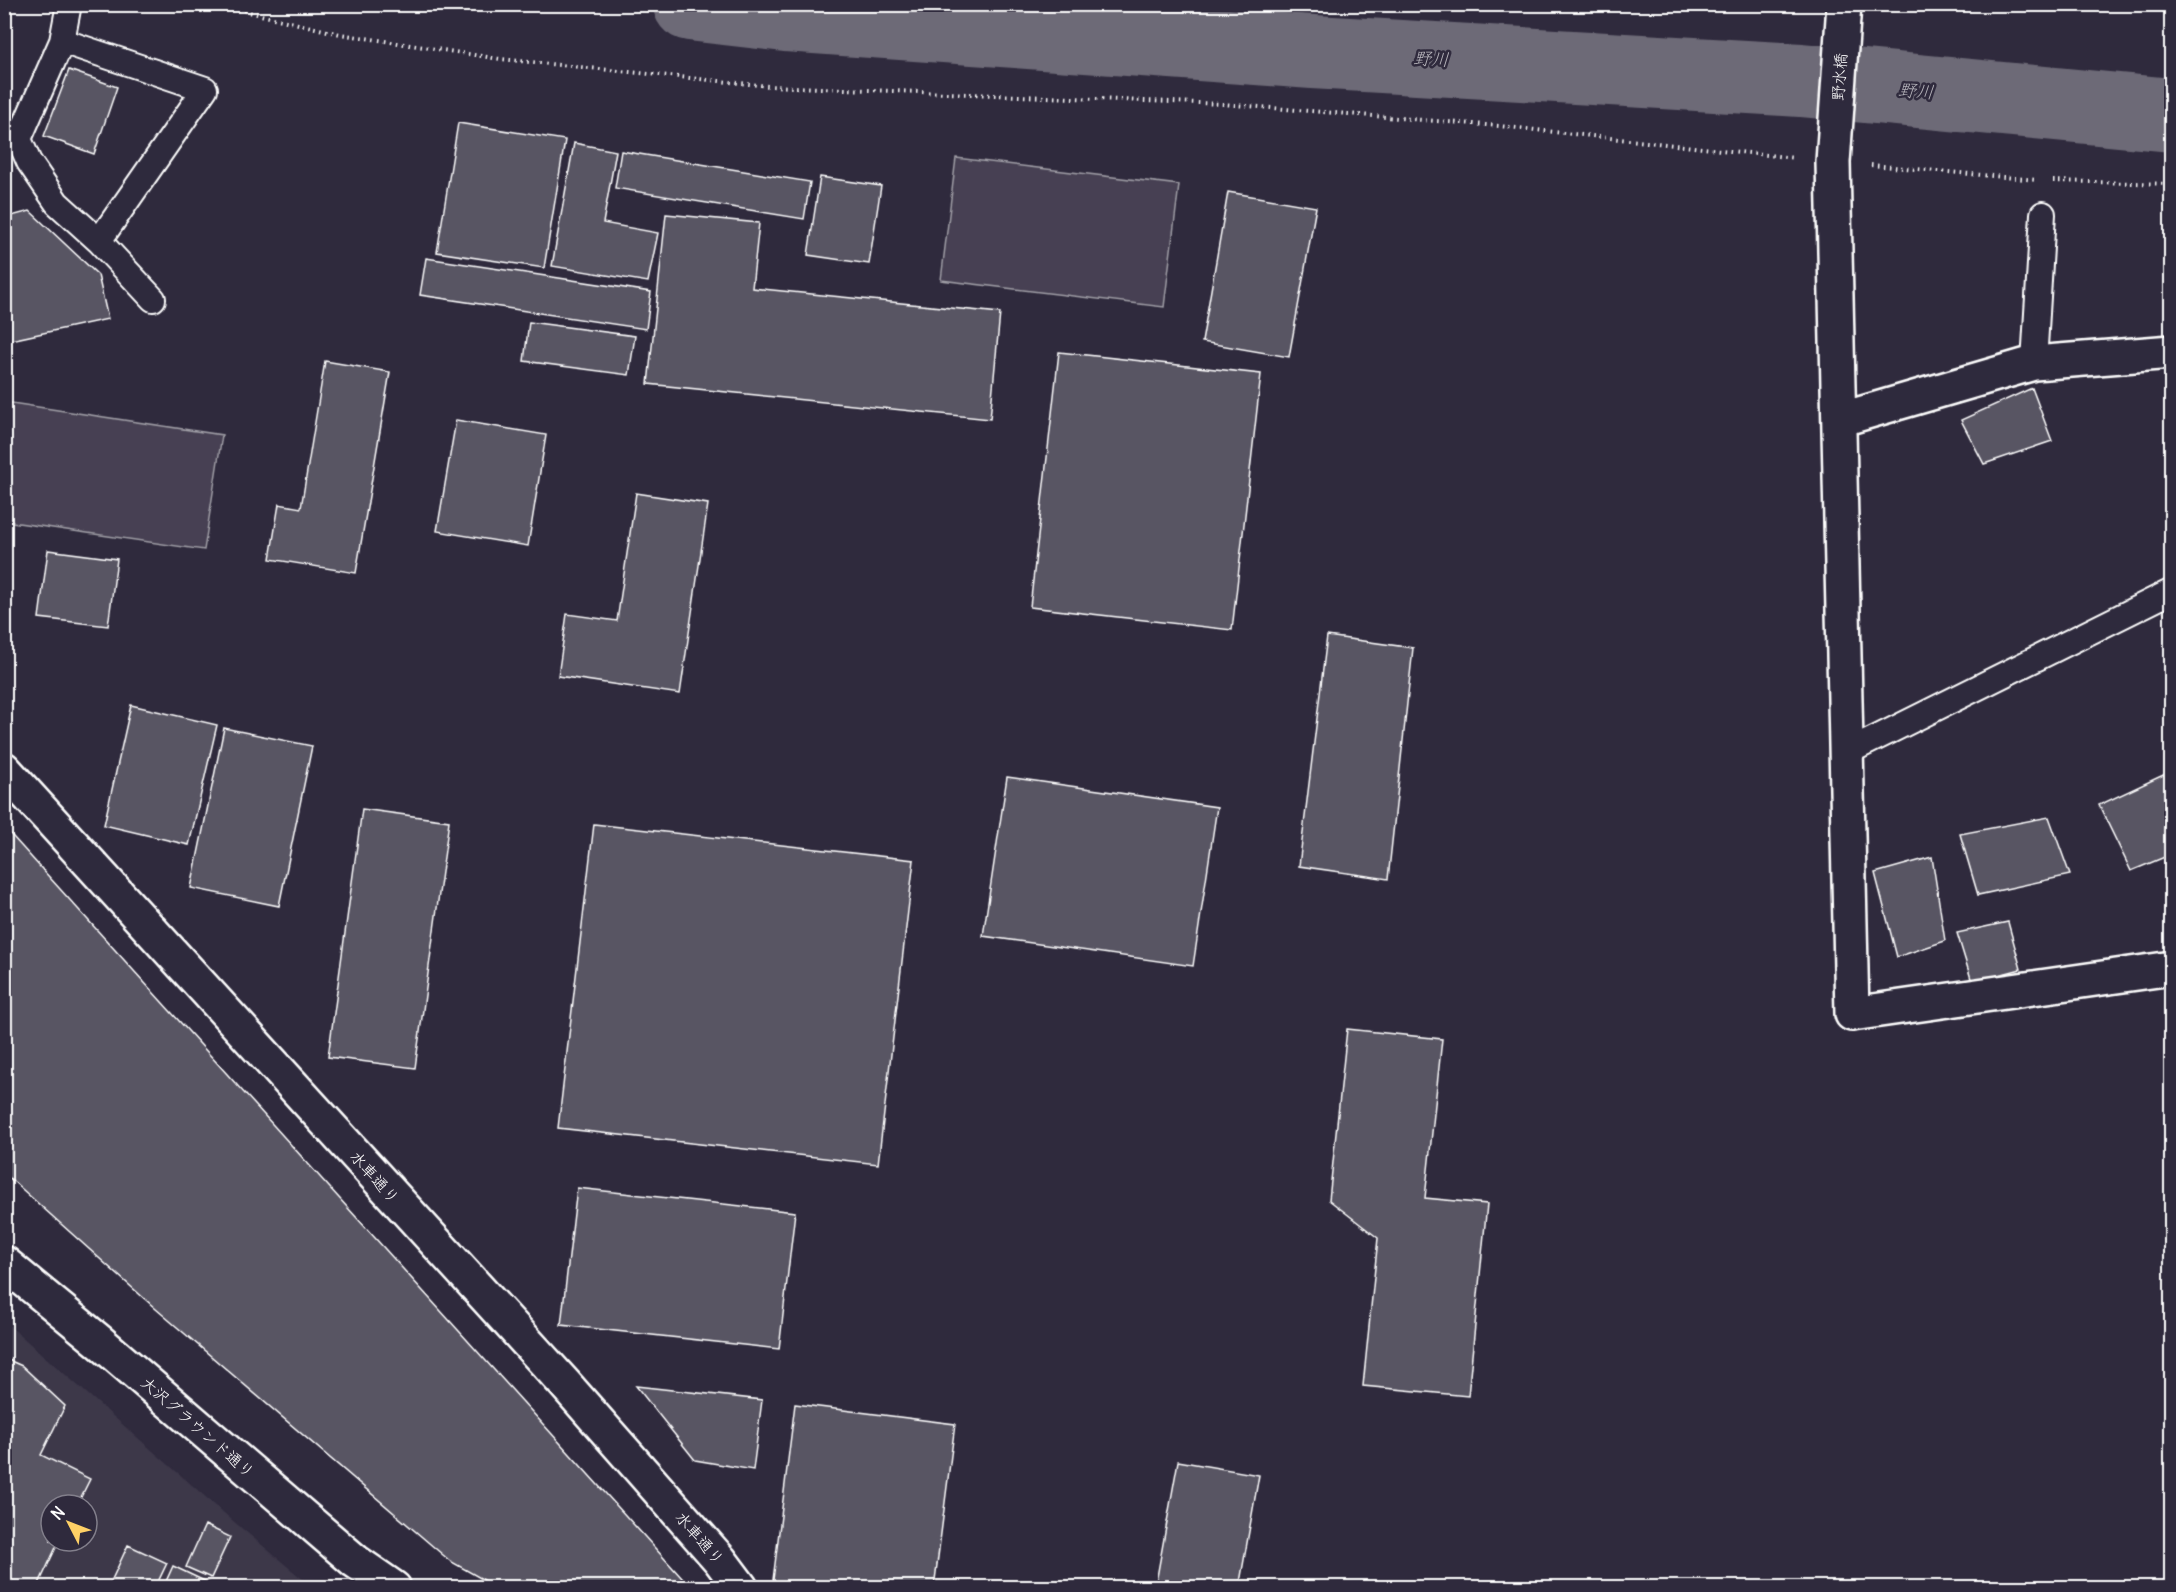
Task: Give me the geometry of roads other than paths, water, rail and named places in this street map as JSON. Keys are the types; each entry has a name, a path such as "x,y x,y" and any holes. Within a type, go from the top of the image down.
{"street":[{"name":"野水橋","path":"1844,4 1834,156 1852,1014 2172,968"},
{"path":"1839,420 2034,363 2172,351"},
{"name":"水車通り","path":"4,769 565,1384 713,1551 741,1587"},
{"name":"大沢グラウンド通り","path":"4,1263 100,1342 355,1561 394,1587"}],"lane":[{"path":"69,4 62,41 12,138 57,203 99,241 153,299"},
{"path":"62,41 206,89 99,241"},
{"path":"2034,363 2043,214"},
{"path":"1846,753 2172,591"}],"waterway":[{"name":"野川","path":"690,4 786,15 1313,52 1801,80 2172,115"}]}
